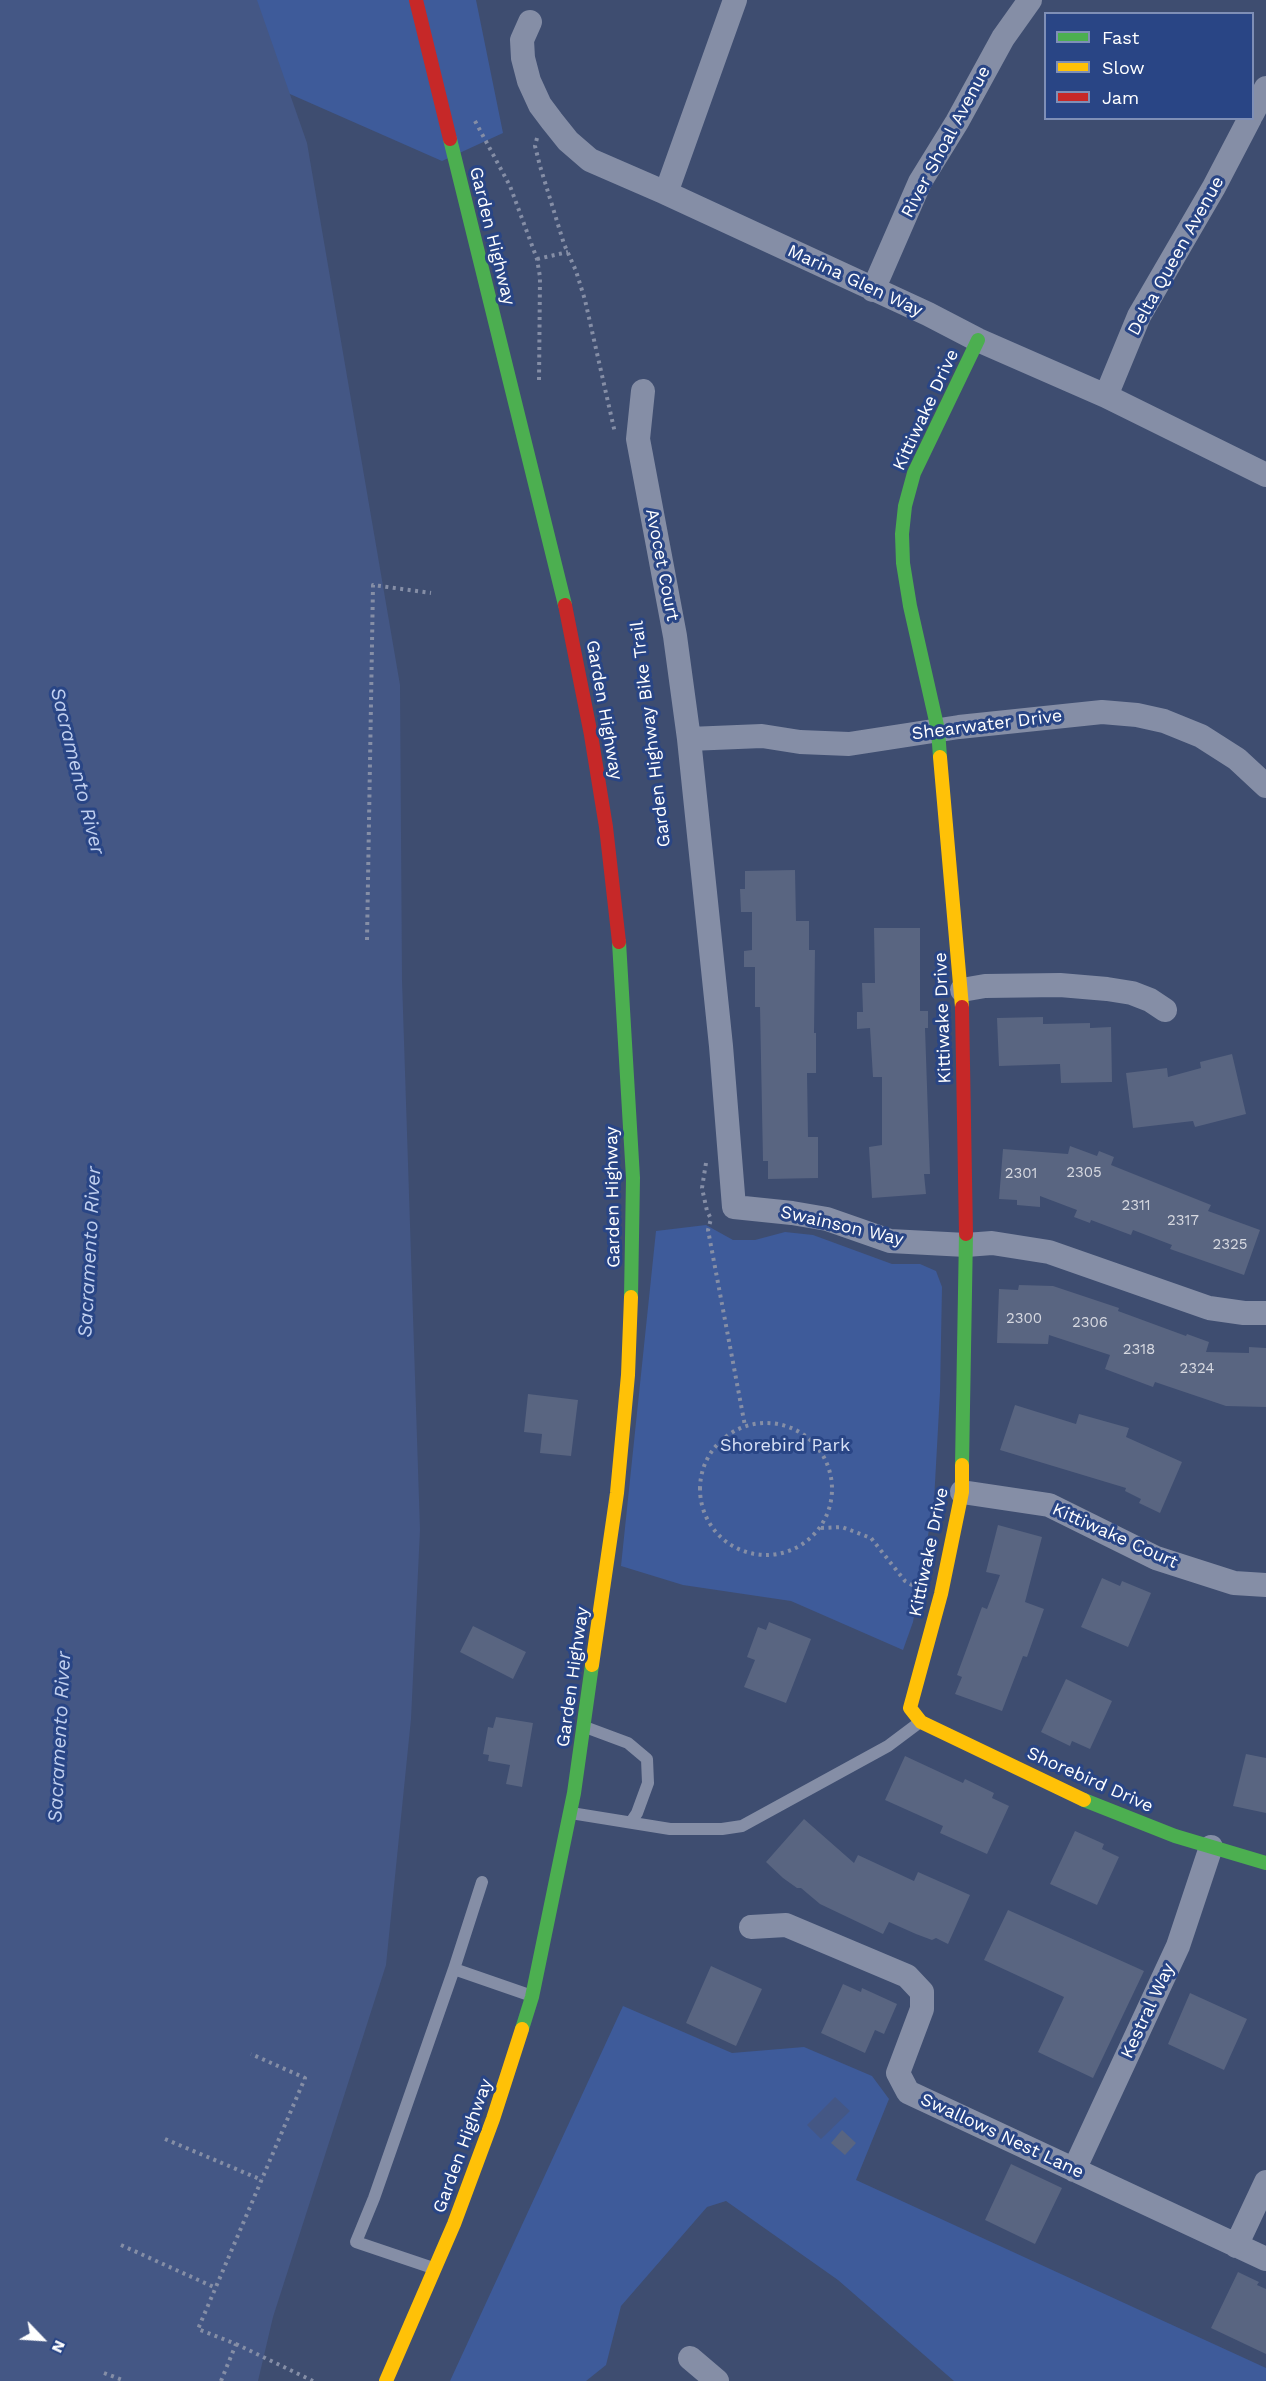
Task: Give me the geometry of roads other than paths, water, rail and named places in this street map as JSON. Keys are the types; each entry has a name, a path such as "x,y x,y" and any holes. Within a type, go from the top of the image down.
{"main road":[{"name":"Garden Highway","path":"387,2381 454,2224 493,2119 532,1997 570,1812 617,1493 628,1363 633,1257 633,1178 621,964 606,826 574,644 416,0"},
{"name":"Kittiwake Drive","path":"910,1708 941,1594 962,1492 966,1245 962,990 938,730 910,606 903,563 904,516 914,473 978,340"},
{"name":"Shorebird Drive","path":"910,1708 921,1722 1097,1806 1211,1847 1266,1863"}],"street":[{"path":"666,193 735,0"},
{"name":"River Shoal Avenue","path":"873,290 920,182 957,122 1003,38 1030,0"},
{"name":"Marina Glen Way","path":"530,22 522,40 523,58 529,81 540,105 552,121 568,141 590,160 666,193 978,340 1106,396 1266,475"},
{"path":"1254,110 1266,89"},
{"name":"Delta Queen Avenue","path":"1106,396 1139,316 1249,120"},
{"name":"Avocet Court","path":"643,391 638,438 675,636 689,739"},
{"name":"Shearwater Drive","path":"689,739 762,736 800,742 849,744 938,730 1102,712 1164,722 1201,736 1237,759 1266,786"},
{"name":"Swainson Way","path":"689,739 721,1046 734,1207 827,1219 890,1241 966,1245 992,1243 1049,1252 1209,1308 1244,1313 1266,1313"},
{"path":"962,990 985,986 1017,985 1060,985 1107,989 1132,993 1150,1000 1165,1010"},
{"name":"Kittiwake Court","path":"962,1492 1049,1505 1156,1558 1234,1583 1266,1585"},
{"name":"Kestral Way","path":"1074,2170 1178,1946 1211,1847"},
{"name":"Swallows Nest Lane","path":"751,1927 786,1925 907,1976 922,1992 922,2009 898,2073 908,2092 1266,2259"},
{"path":"1236,2246 1266,2182"},
{"path":"690,2358 717,2381"}],"lane":[{"path":"570,1812 670,1829 722,1829 742,1826 888,1746 921,1722"},
{"path":"584,1727 628,1743 646,1759 648,1783 632,1822"},
{"path":"434,2269 356,2242 374,2198 454,1969 482,1881"},
{"path":"454,1969 532,1997"}],"water":[{"name":"Sacramento River","path":"0,0 257,0 307,143 400,685 402,980 420,1530 411,1719 386,1965 273,2317 258,2381 0,2381"},
{"path":"835,2097 850,2111 821,2139 807,2125"}],"park label":[{"name":"Shorebird Park","path":"785,1446"}]}
